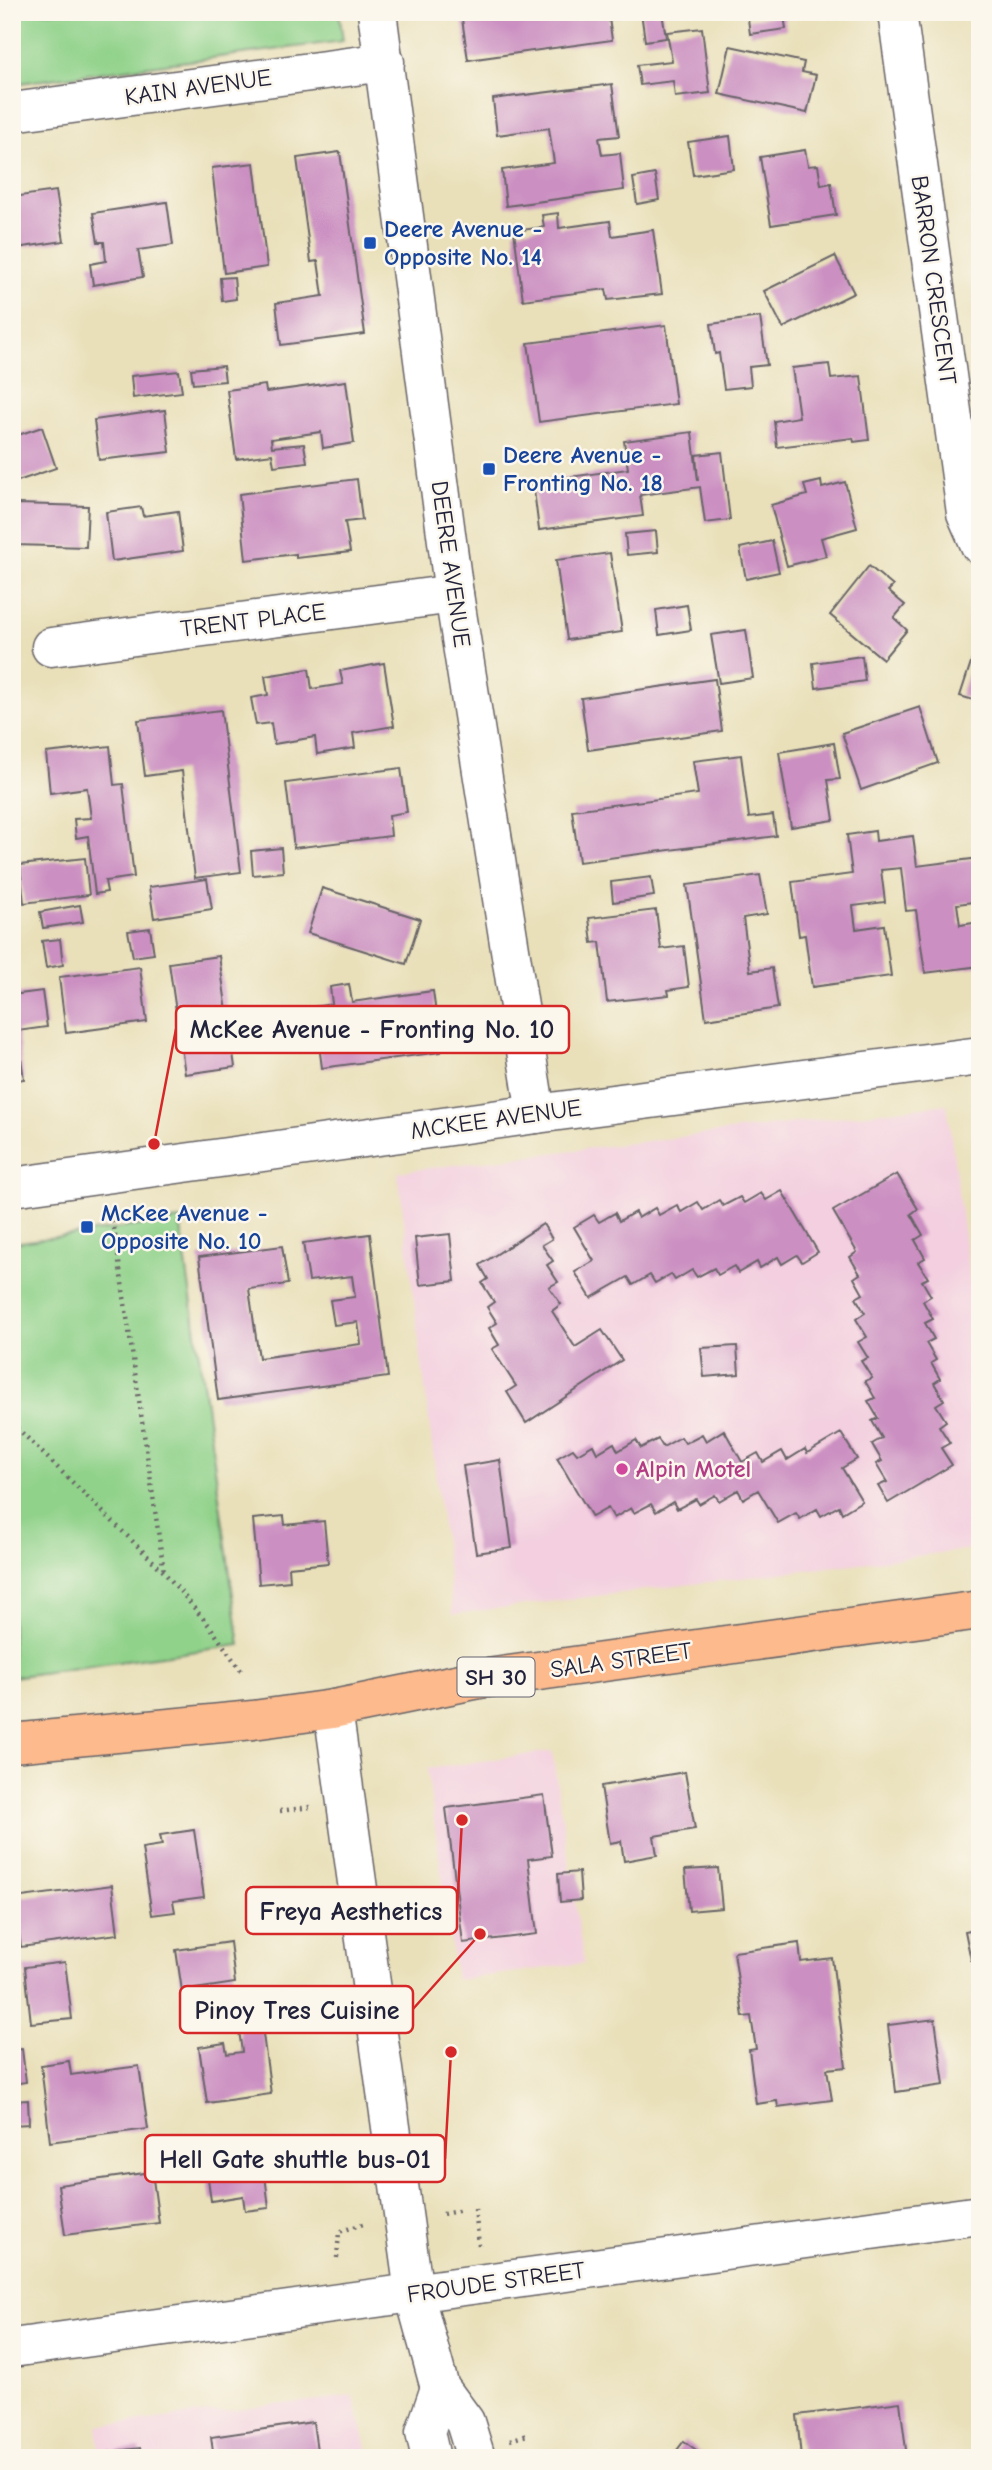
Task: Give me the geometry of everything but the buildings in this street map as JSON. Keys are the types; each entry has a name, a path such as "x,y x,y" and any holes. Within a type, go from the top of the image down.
{"highway":[{"name":"SALA STREET","path":"12,1743 253,1720 333,1709 480,1679 980,1610"}],"street":[{"name":"DEERE AVENUE","path":"377,12 454,594 536,1114"},
{"name":"BARRON CRESCENT","path":"897,12 966,513 980,545"},
{"name":"KAIN AVENUE","path":"12,112 385,62"},
{"name":"TRENT PLACE","path":"51,647 454,594"},
{"name":"MCKEE AVENUE","path":"12,1187 980,1056"},
{"path":"333,1709 415,2292 440,2388 465,2422 475,2458"},
{"name":"FROUDE STREET","path":"12,2348 980,2215"},
{"path":"431,2458 425,2432 440,2388"}],"path":[{"path":"113,1214 164,1572"},
{"path":"12,1423 164,1572 211,1628 242,1672"},
{"path":"280,1811 313,1807"},
{"path":"475,2209 479,2245"},
{"path":"443,2214 463,2210"},
{"path":"337,2258 339,2232 367,2223"}],"shaded area":[{"path":"947,1104 980,1362 980,1548 453,1614 398,1172"},
{"path":"552,1751 584,1963 456,1980 427,1769"},
{"path":"353,2396 370,2458 101,2458 97,2426"}],"green space":[{"path":"12,12 339,12 343,41 12,84"},
{"path":"180,1220 240,1645 12,1677 12,1243"}],"place":[{"name":"Deere Avenue - Opposite No. 14","path":"370,243"},
{"name":"Deere Avenue - Fronting No. 18","path":"489,469"},
{"name":"McKee Avenue - Fronting No. 10","path":"154,1144"},
{"name":"McKee Avenue - Opposite No. 10","path":"87,1227"},
{"name":"Alpin Motel","path":"622,1469"},
{"name":"Freya Aesthetics","path":"462,1820"},
{"name":"Pinoy Tres Cuisine","path":"480,1934"},
{"name":"Hell Gate shuttle bus-01","path":"451,2052"}]}
